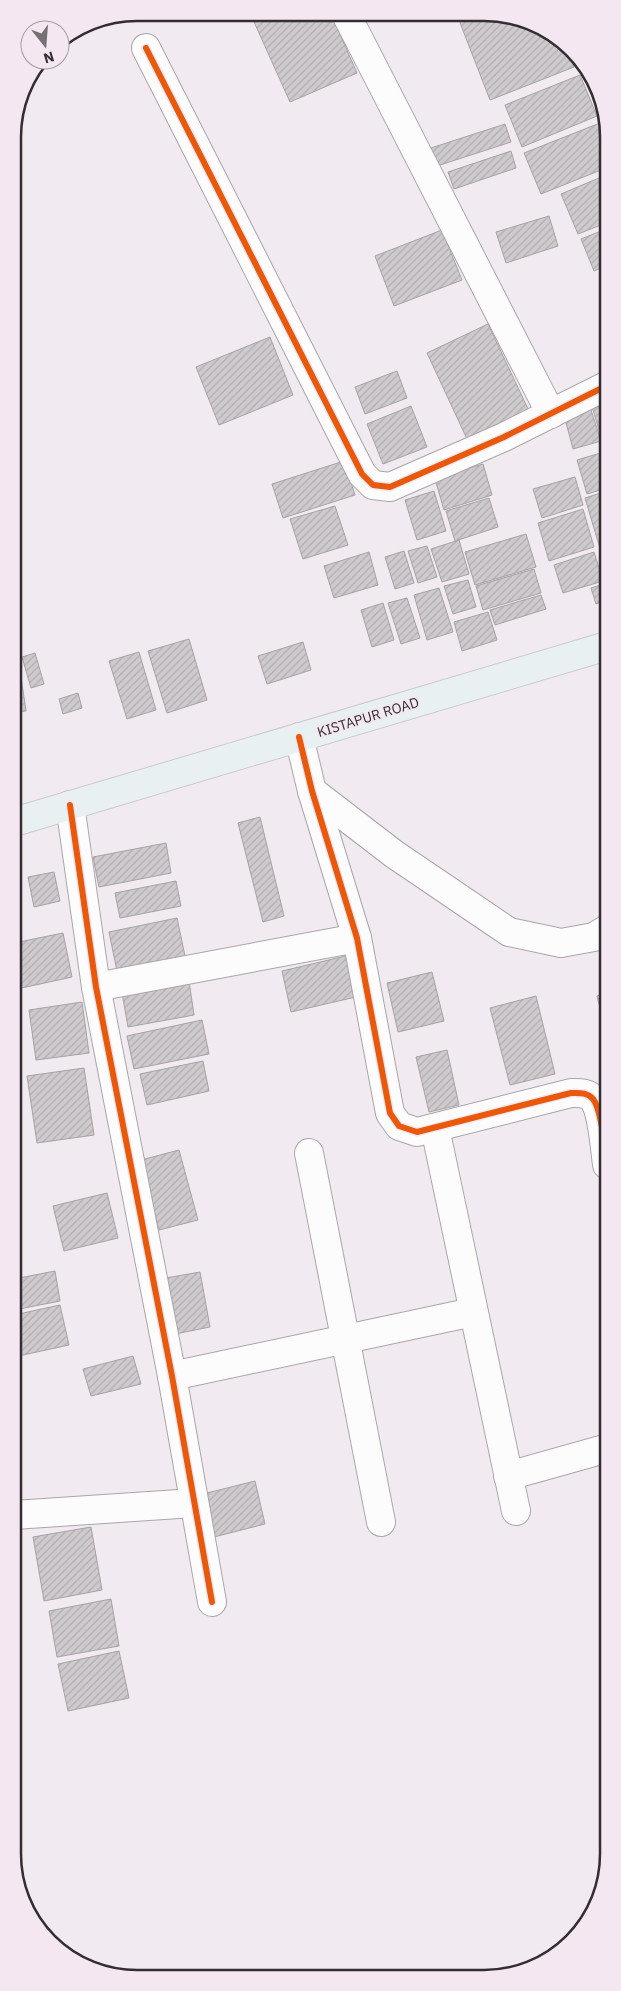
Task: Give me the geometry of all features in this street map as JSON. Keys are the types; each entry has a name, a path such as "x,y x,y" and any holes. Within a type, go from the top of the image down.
{"main road":[{"name":"KISTAPUR ROAD","path":"21,820 600,648"}],"street":[{"path":"350,21 551,414"},
{"path":"146,48 362,474 373,486 390,487 551,414 600,389"},
{"path":"299,737 312,791 357,938 390,1113 399,1126 417,1132 571,1093 584,1093 593,1099 600,1107"},
{"path":"312,791 394,854 509,932 561,943 594,937 600,934"},
{"path":"70,805 96,988 172,1376 212,1602"},
{"path":"96,988 357,938"},
{"path":"436,1128 516,1511"},
{"path":"309,1153 381,1522"},
{"path":"172,1376 473,1312"},
{"path":"508,1476 600,1450"},
{"path":"21,1515 194,1503"}],"building":[{"path":"254,21 334,21 357,73 290,102"},
{"path":"459,21 499,22 521,27 554,45 572,63 574,67 490,100"},
{"path":"580,75 597,116 522,147 505,105"},
{"path":"599,123 600,170 541,194 524,153"},
{"path":"505,124 511,142 437,166 431,148"},
{"path":"511,151 516,168 454,189 448,172"},
{"path":"600,178 600,225 578,234 561,194"},
{"path":"549,216 558,246 506,263 496,232"},
{"path":"442,230 462,280 394,306 375,256"},
{"path":"600,231 600,268 594,271 581,239"},
{"path":"488,324 529,411 467,439 427,353"},
{"path":"270,337 293,395 219,425 196,367"},
{"path":"397,371 407,398 365,414 355,387"},
{"path":"600,397 600,433 590,400"},
{"path":"411,406 427,447 383,464 367,424"},
{"path":"590,407 600,441 573,449 564,415"},
{"path":"600,453 600,490 587,494 577,460"},
{"path":"344,461 355,495 283,518 272,484"},
{"path":"483,464 492,495 444,510 435,479"},
{"path":"575,477 583,505 542,518 533,489"},
{"path":"434,491 446,531 417,540 405,500"},
{"path":"600,493 600,548 585,498"},
{"path":"489,498 498,527 455,541 446,511"},
{"path":"335,506 348,545 303,559 290,519"},
{"path":"583,509 594,547 549,561 538,523"},
{"path":"526,534 536,567 475,585 465,552"},
{"path":"459,540 469,574 442,582 431,549"},
{"path":"427,546 437,577 418,583 408,551"},
{"path":"404,551 414,583 395,589 385,557"},
{"path":"369,552 378,585 334,598 324,566"},
{"path":"594,552 600,571 600,582 563,593 554,565"},
{"path":"534,569 541,593 483,610 476,586"},
{"path":"468,580 476,607 453,614 444,586"},
{"path":"600,585 600,603 596,604 591,588"},
{"path":"439,588 453,632 427,640 414,595"},
{"path":"541,595 546,609 495,625 490,610"},
{"path":"407,598 420,638 401,644 388,603"},
{"path":"383,603 394,640 372,647 361,610"},
{"path":"488,612 497,640 462,651 454,622"},
{"path":"189,639 207,700 167,713 148,651"},
{"path":"303,642 311,670 267,684 258,656"},
{"path":"139,652 156,710 127,719 109,661"},
{"path":"35,653 44,684 31,688 22,657"},
{"path":"21,677 26,711 21,711"},
{"path":"78,693 82,708 63,714 59,699"},
{"path":"260,817 284,916 263,922 238,823"},
{"path":"166,843 171,873 99,887 93,857"},
{"path":"54,872 60,901 34,907 28,877"},
{"path":"176,881 181,906 120,918 115,893"},
{"path":"177,918 185,956 117,971 109,932"},
{"path":"63,933 72,977 21,988 21,942"},
{"path":"350,955 360,996 291,1012 282,971"},
{"path":"432,972 444,1021 398,1032 387,983"},
{"path":"189,981 194,1015 128,1027 122,993"},
{"path":"600,995 600,1008 597,996"},
{"path":"536,996 555,1074 510,1085 490,1008"},
{"path":"82,1002 89,1053 36,1060 29,1010"},
{"path":"202,1020 209,1054 134,1069 127,1036"},
{"path":"447,1050 459,1105 429,1112 416,1057"},
{"path":"203,1061 209,1091 147,1105 140,1074"},
{"path":"84,1068 94,1135 37,1143 27,1076"},
{"path":"179,1150 198,1220 159,1230 141,1160"},
{"path":"107,1193 118,1238 64,1251 53,1206"},
{"path":"55,1271 60,1301 21,1309 21,1278"},
{"path":"200,1272 210,1327 175,1334 166,1278"},
{"path":"60,1305 69,1345 21,1355 21,1313"},
{"path":"133,1356 141,1384 91,1396 83,1369"},
{"path":"255,1481 265,1524 214,1537 203,1494"},
{"path":"91,1527 102,1590 44,1601 33,1537"},
{"path":"111,1599 119,1646 57,1657 49,1611"},
{"path":"119,1651 129,1698 68,1711 58,1664"}],"cycle path":[{"path":"146,48 362,474 373,485 390,487 504,437 600,389"},
{"path":"299,737 312,791 357,938 390,1113 399,1126 417,1132 571,1093 583,1093 593,1099 600,1116"},
{"path":"70,805 96,987 172,1376 212,1602"}]}
